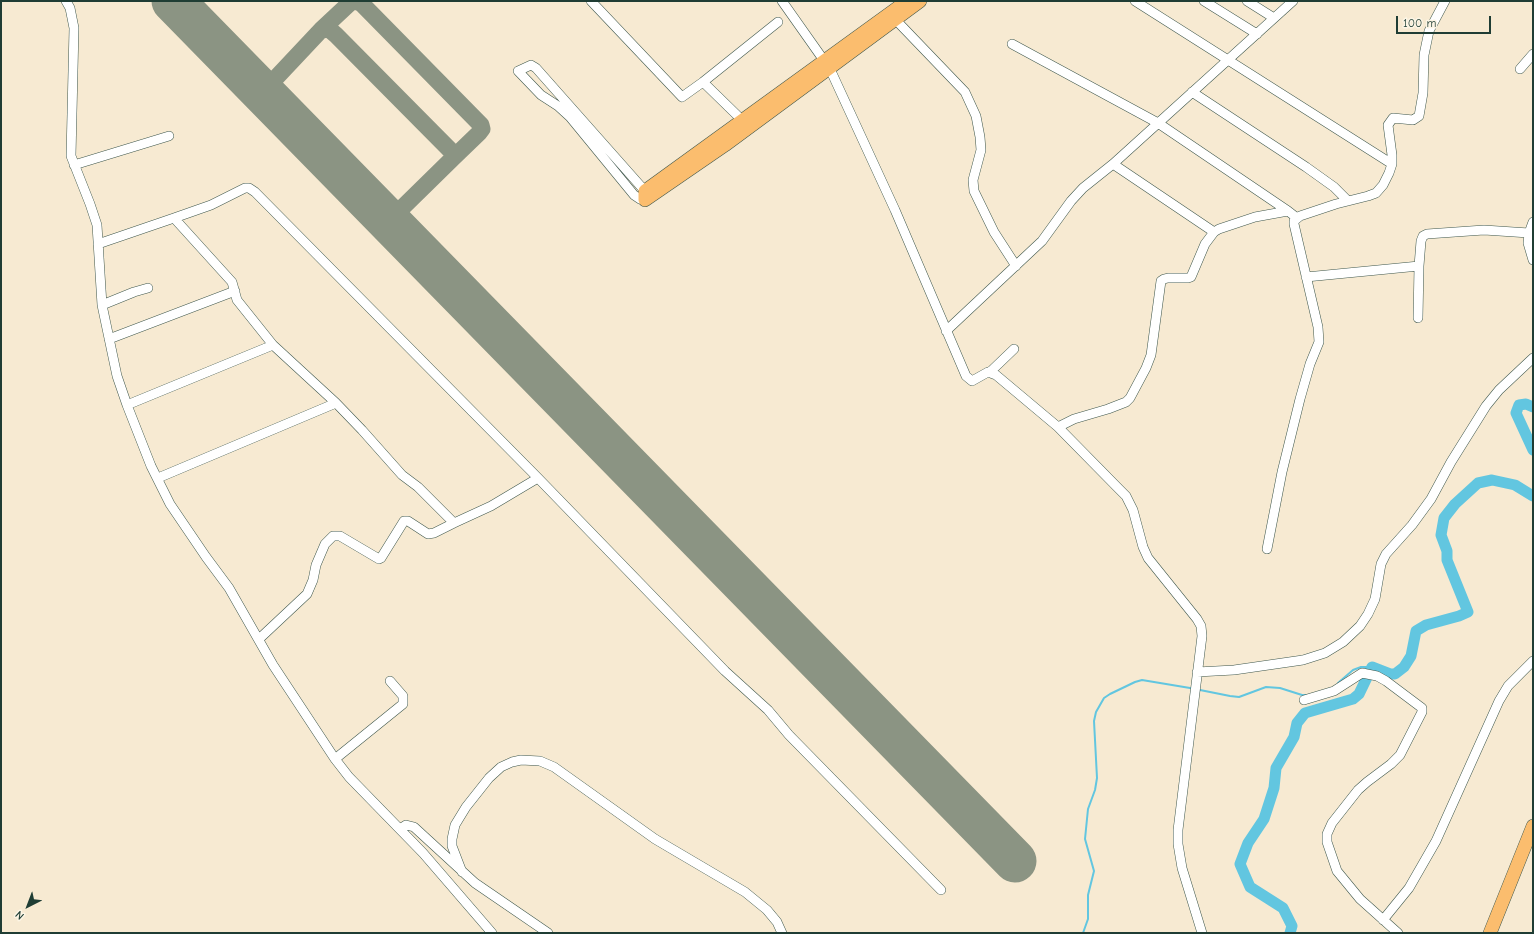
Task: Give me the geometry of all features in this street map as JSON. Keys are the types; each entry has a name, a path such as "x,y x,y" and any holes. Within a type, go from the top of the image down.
{"highway":[{"path":"893,16 907,1"},
{"path":"645,195 725,145 782,98 893,16 920,1"},
{"path":"645,195 743,121 782,98"},
{"path":"1490,933 1533,826"}],"street":[{"path":"66,1 70,8 74,28 71,147 74,165 95,216 98,233 102,305 118,376 127,406 151,466 170,504 229,588 273,665 335,758 349,777 423,853 492,933"},
{"path":"591,1 680,96 683,97 704,82 778,22"},
{"path":"782,1 828,65 896,210 966,376 972,381 990,372 1014,349"},
{"path":"1135,1 1392,164"},
{"path":"1204,1 1257,34"},
{"path":"1247,1 1274,18"},
{"path":"946,331 1042,241 1083,188 1113,164 1293,1"},
{"path":"1267,549 1282,472 1300,399 1310,364 1320,342 1318,327 1294,224 1297,218 1336,204 1376,193 1383,185 1392,164 1388,125 1393,118 1413,120 1419,116 1423,93 1424,54 1429,31 1440,2"},
{"path":"893,16 965,92 976,116 980,137 981,150 973,180 974,192 994,232 1016,266"},
{"path":"1012,44 1158,123 1297,218"},
{"path":"1520,69 1533,54"},
{"path":"531,65 536,68 645,195 640,199 634,195 570,117 558,106 541,95 518,71 531,65"},
{"path":"704,82 743,121"},
{"path":"1192,92 1306,167 1334,187 1348,201"},
{"path":"74,165 169,136"},
{"path":"1113,164 1214,232"},
{"path":"98,244 211,205 245,188 252,189 538,478 725,671 768,710 789,735 941,890"},
{"path":"1058,427 1074,419 1108,410 1126,402 1130,398 1152,355 1161,281 1168,278 1191,277 1205,244 1214,232 1219,229 1255,218 1288,211"},
{"path":"174,218 232,282 237,300 273,345 336,403 402,475 418,487 454,523"},
{"path":"1533,222 1529,233 1528,243 1533,260"},
{"path":"1418,318 1419,266 1421,241 1423,236 1427,234 1484,230 1529,233"},
{"path":"1306,277 1419,266"},
{"path":"102,305 148,288"},
{"path":"109,339 235,292"},
{"path":"127,406 273,345"},
{"path":"1197,672 1234,670 1303,660 1325,653 1343,642 1360,626 1368,614 1375,599 1381,564 1386,554 1412,525 1431,499 1479,415 1499,390 1533,358"},
{"path":"990,372 1001,378 1058,427 1126,496 1133,510 1143,547 1148,558 1201,626 1202,636 1178,830 1178,844 1182,868 1202,933"},
{"path":"158,478 336,403"},
{"path":"259,639 307,594 313,580 316,565 325,544 333,536 340,536 379,559 404,521 408,521 428,534 434,533 490,506 538,478"},
{"path":"1383,920 1413,882 1436,841 1499,701 1508,686 1533,661"},
{"path":"1304,700 1334,691 1362,673 1377,676 1386,681 1422,708 1422,712 1400,755 1358,790 1332,823 1327,834 1327,842 1337,871 1360,899 1398,933"},
{"path":"335,758 403,704 403,696 390,681"},
{"path":"462,872 452,846 452,839 455,825 466,807 489,778 500,767 521,760 540,761 554,767 655,839 745,892 767,910 777,922 782,933"},
{"path":"400,829 409,825 414,827 474,883 548,933"}],"waterway":[{"path":"1533,407 1526,404 1519,405 1516,413 1533,450"},
{"path":"1290,933 1292,926 1283,908 1250,887 1240,864 1248,843 1264,819 1274,788 1276,768 1294,737 1297,723 1305,713 1353,699 1359,694 1372,667 1390,674 1395,674 1404,667 1411,656 1416,631 1426,625 1468,612 1447,560 1447,551 1441,535 1444,518 1455,504 1478,483 1492,480 1515,485 1533,496"},
{"path":"1338,683 1353,670 1361,667 1372,667"},
{"path":"1083,933 1088,919 1088,895 1094,871 1085,839 1088,809 1095,790 1097,778 1094,721 1096,712 1104,698 1142,680 1190,688"},
{"path":"1200,690 1239,697 1266,687 1280,688 1302,695 1308,695"}],"taxiway":[{"path":"352,1 359,2 363,5 481,125 482,129 479,133 452,159 452,152 336,35 329,29 321,30 352,1"},
{"path":"249,79 262,84 274,80 321,30"},
{"path":"274,80 270,90 274,104"},
{"path":"375,208 388,213 401,209 452,159"},
{"path":"401,209 397,223 403,236"}],"runway":[{"path":"173,1 1015,861"}]}
